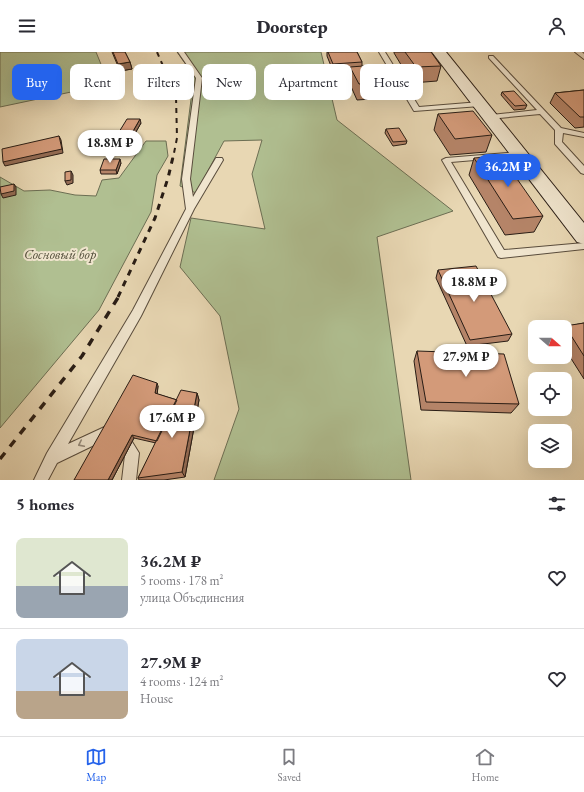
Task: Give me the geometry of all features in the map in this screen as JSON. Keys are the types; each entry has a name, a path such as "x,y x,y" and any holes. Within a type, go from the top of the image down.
{"main road":[{"path":"439,52 584,237"}],"lane":[{"path":"181,52 198,78 186,179 190,208"},
{"path":"382,52 417,109 542,112"},
{"path":"578,52 584,57"},
{"path":"491,57 559,130 584,135"},
{"path":"559,130 558,142 584,171"},
{"path":"520,154 446,160 501,254 584,246"},
{"path":"41,480 52,458 137,313 190,208 219,160"},
{"path":"52,458 115,428 132,453 129,480"}],"green space":[{"path":"0,52 96,52 101,64 70,64 70,92 62,94 62,64 12,64 12,100 33,100 0,107"},
{"path":"177,52 321,52 324,64 264,64 264,100 332,100 337,120 453,211 377,237 411,480 214,480 239,409 220,316 180,267 191,218 265,229 252,174 262,140 224,141 196,193 180,186 191,100 194,100 194,64 186,64"},
{"name":"Сосновый бор","path":"146,141 166,141 168,156 157,175 151,212 99,310 0,428 0,177 24,191 50,190 75,195 96,196 102,180 119,178"}],"building":[{"path":"113,52 125,52 130,62 118,64"},
{"path":"328,52 357,52 362,62 333,64"},
{"path":"405,52 431,52 441,66 423,67 423,64 414,64"},
{"path":"360,66 360,84 352,71 352,67"},
{"path":"584,90 584,117 580,117 555,93"},
{"path":"514,91 527,105 515,106 502,92"},
{"path":"473,111 492,135 455,139 438,114"},
{"path":"127,119 140,119 132,133 119,132"},
{"path":"399,128 407,141 393,142 386,129"},
{"path":"59,136 62,149 3,162 2,149"},
{"path":"501,156 543,216 513,219 474,158"},
{"path":"104,159 120,159 116,170 100,170"},
{"path":"71,171 71,180 65,181 65,172"},
{"path":"14,184 14,191 1,194 0,187"},
{"path":"476,266 512,334 470,340 438,270"},
{"path":"584,323 584,356 572,337 572,325"},
{"path":"417,351 504,354 519,404 426,402"},
{"path":"133,375 157,383 155,393 177,400 157,441 132,435 108,480 74,480"},
{"path":"181,390 197,393 182,472 138,478"}],"railway":[{"path":"157,52 176,96 177,138 173,158"},
{"path":"118,297 155,218 173,157"},
{"path":"0,459 82,356 119,296"}]}
